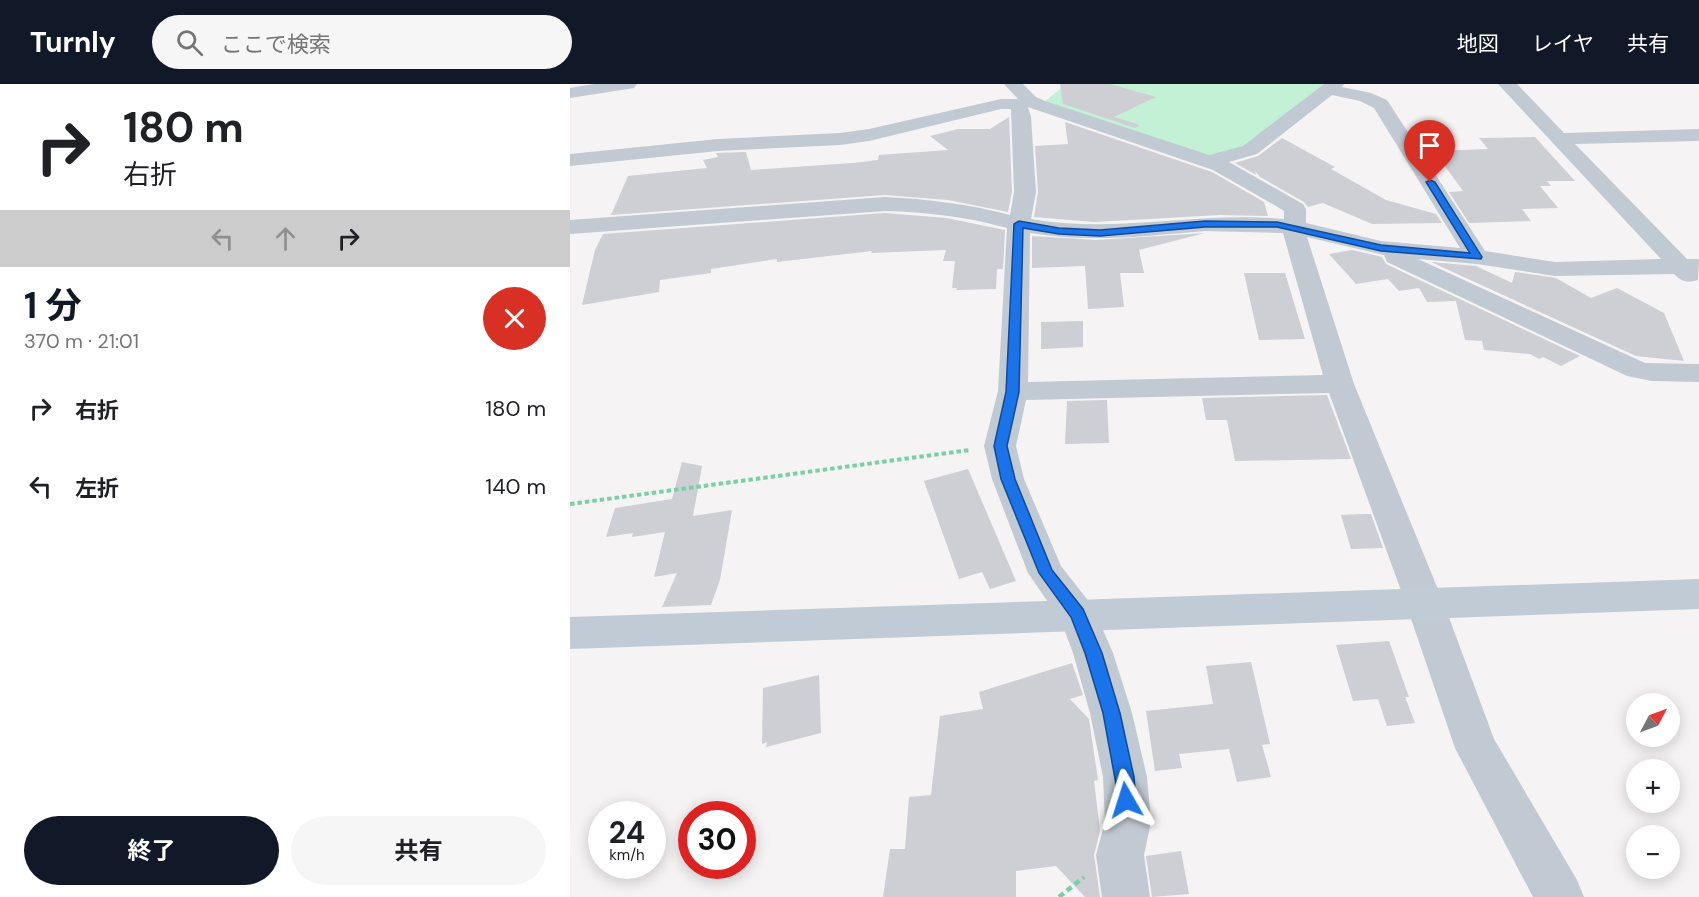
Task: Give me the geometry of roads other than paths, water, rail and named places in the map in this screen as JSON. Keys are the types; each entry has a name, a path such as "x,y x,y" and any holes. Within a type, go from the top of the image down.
{"street":[{"path":"570,93 628,84"},
{"path":"1013,84 1025,103 1025,192 1019,224 1012,392 1000,446 1008,479 1046,573 1077,614 1094,653 1108,703 1125,777 1128,822 1120,855 1126,897"},
{"path":"1507,84 1690,266 1699,285"},
{"path":"1208,162 1250,150 1332,87 1365,97 1381,104 1477,257"},
{"path":"570,160 718,144 840,139 869,135 1001,104 1025,103 1232,171 1292,206 1296,214 1295,239 1340,384 1425,604 1476,748 1560,897"},
{"path":"1560,139 1699,135"},
{"path":"570,227 885,204 969,211 1019,224 1059,231 1100,233 1205,224 1262,224 1294,227 1381,248 1477,257 1555,269 1690,266"},
{"path":"1381,248 1400,260 1637,370 1653,374 1663,371 1699,373"},
{"path":"1012,392 1340,384"},
{"path":"570,633 1699,594"}]}
